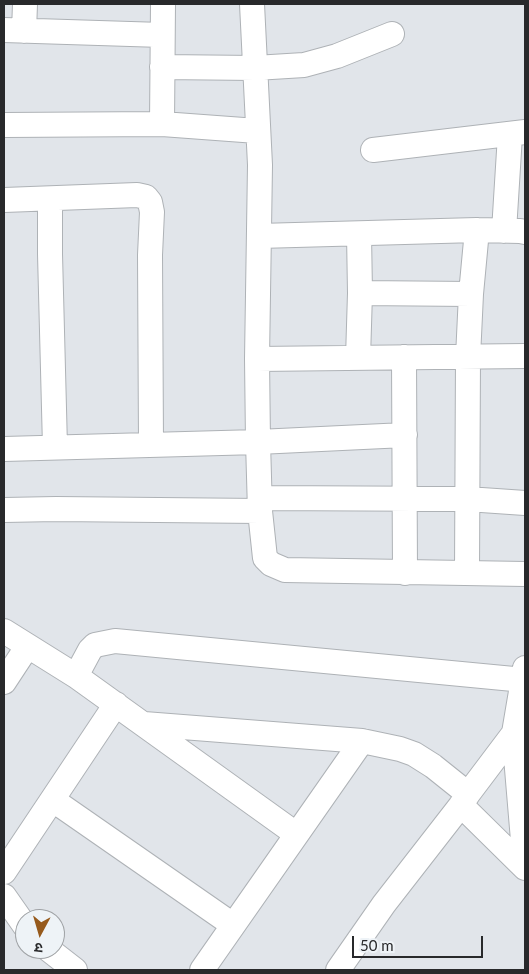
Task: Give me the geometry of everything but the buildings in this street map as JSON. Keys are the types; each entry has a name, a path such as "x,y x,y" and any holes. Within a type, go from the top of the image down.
{"street":[{"path":"25,4 14,30 162,35"},
{"path":"162,124 163,4"},
{"path":"252,4 260,165 257,359 258,442 260,504 265,558 277,568 285,570 525,574"},
{"path":"162,66 256,68 304,65 321,61 392,34"},
{"path":"4,125 162,124 257,131"},
{"path":"259,236 477,230 514,231 517,133 373,150"},
{"path":"4,200 50,200 137,195 146,197 150,202 152,212 150,255 151,444"},
{"path":"50,200 55,447"},
{"path":"466,572 468,358 477,230"},
{"path":"358,358 359,234"},
{"path":"360,294 471,294"},
{"path":"257,359 525,356"},
{"path":"404,358 405,573"},
{"path":"4,449 258,442 405,435"},
{"path":"4,510 406,499 525,503"},
{"path":"4,631 76,676 296,834"},
{"path":"76,676 90,650 95,645 114,641 524,684 514,733 525,864"},
{"path":"4,682 27,647"},
{"path":"4,872 116,704"},
{"path":"144,724 362,741 400,748 433,766 525,868"},
{"path":"338,970 384,904 465,800 514,733"},
{"path":"202,970 362,741"},
{"path":"53,800 233,925"},
{"path":"4,896 15,912"},
{"path":"61,959 75,970"}]}
